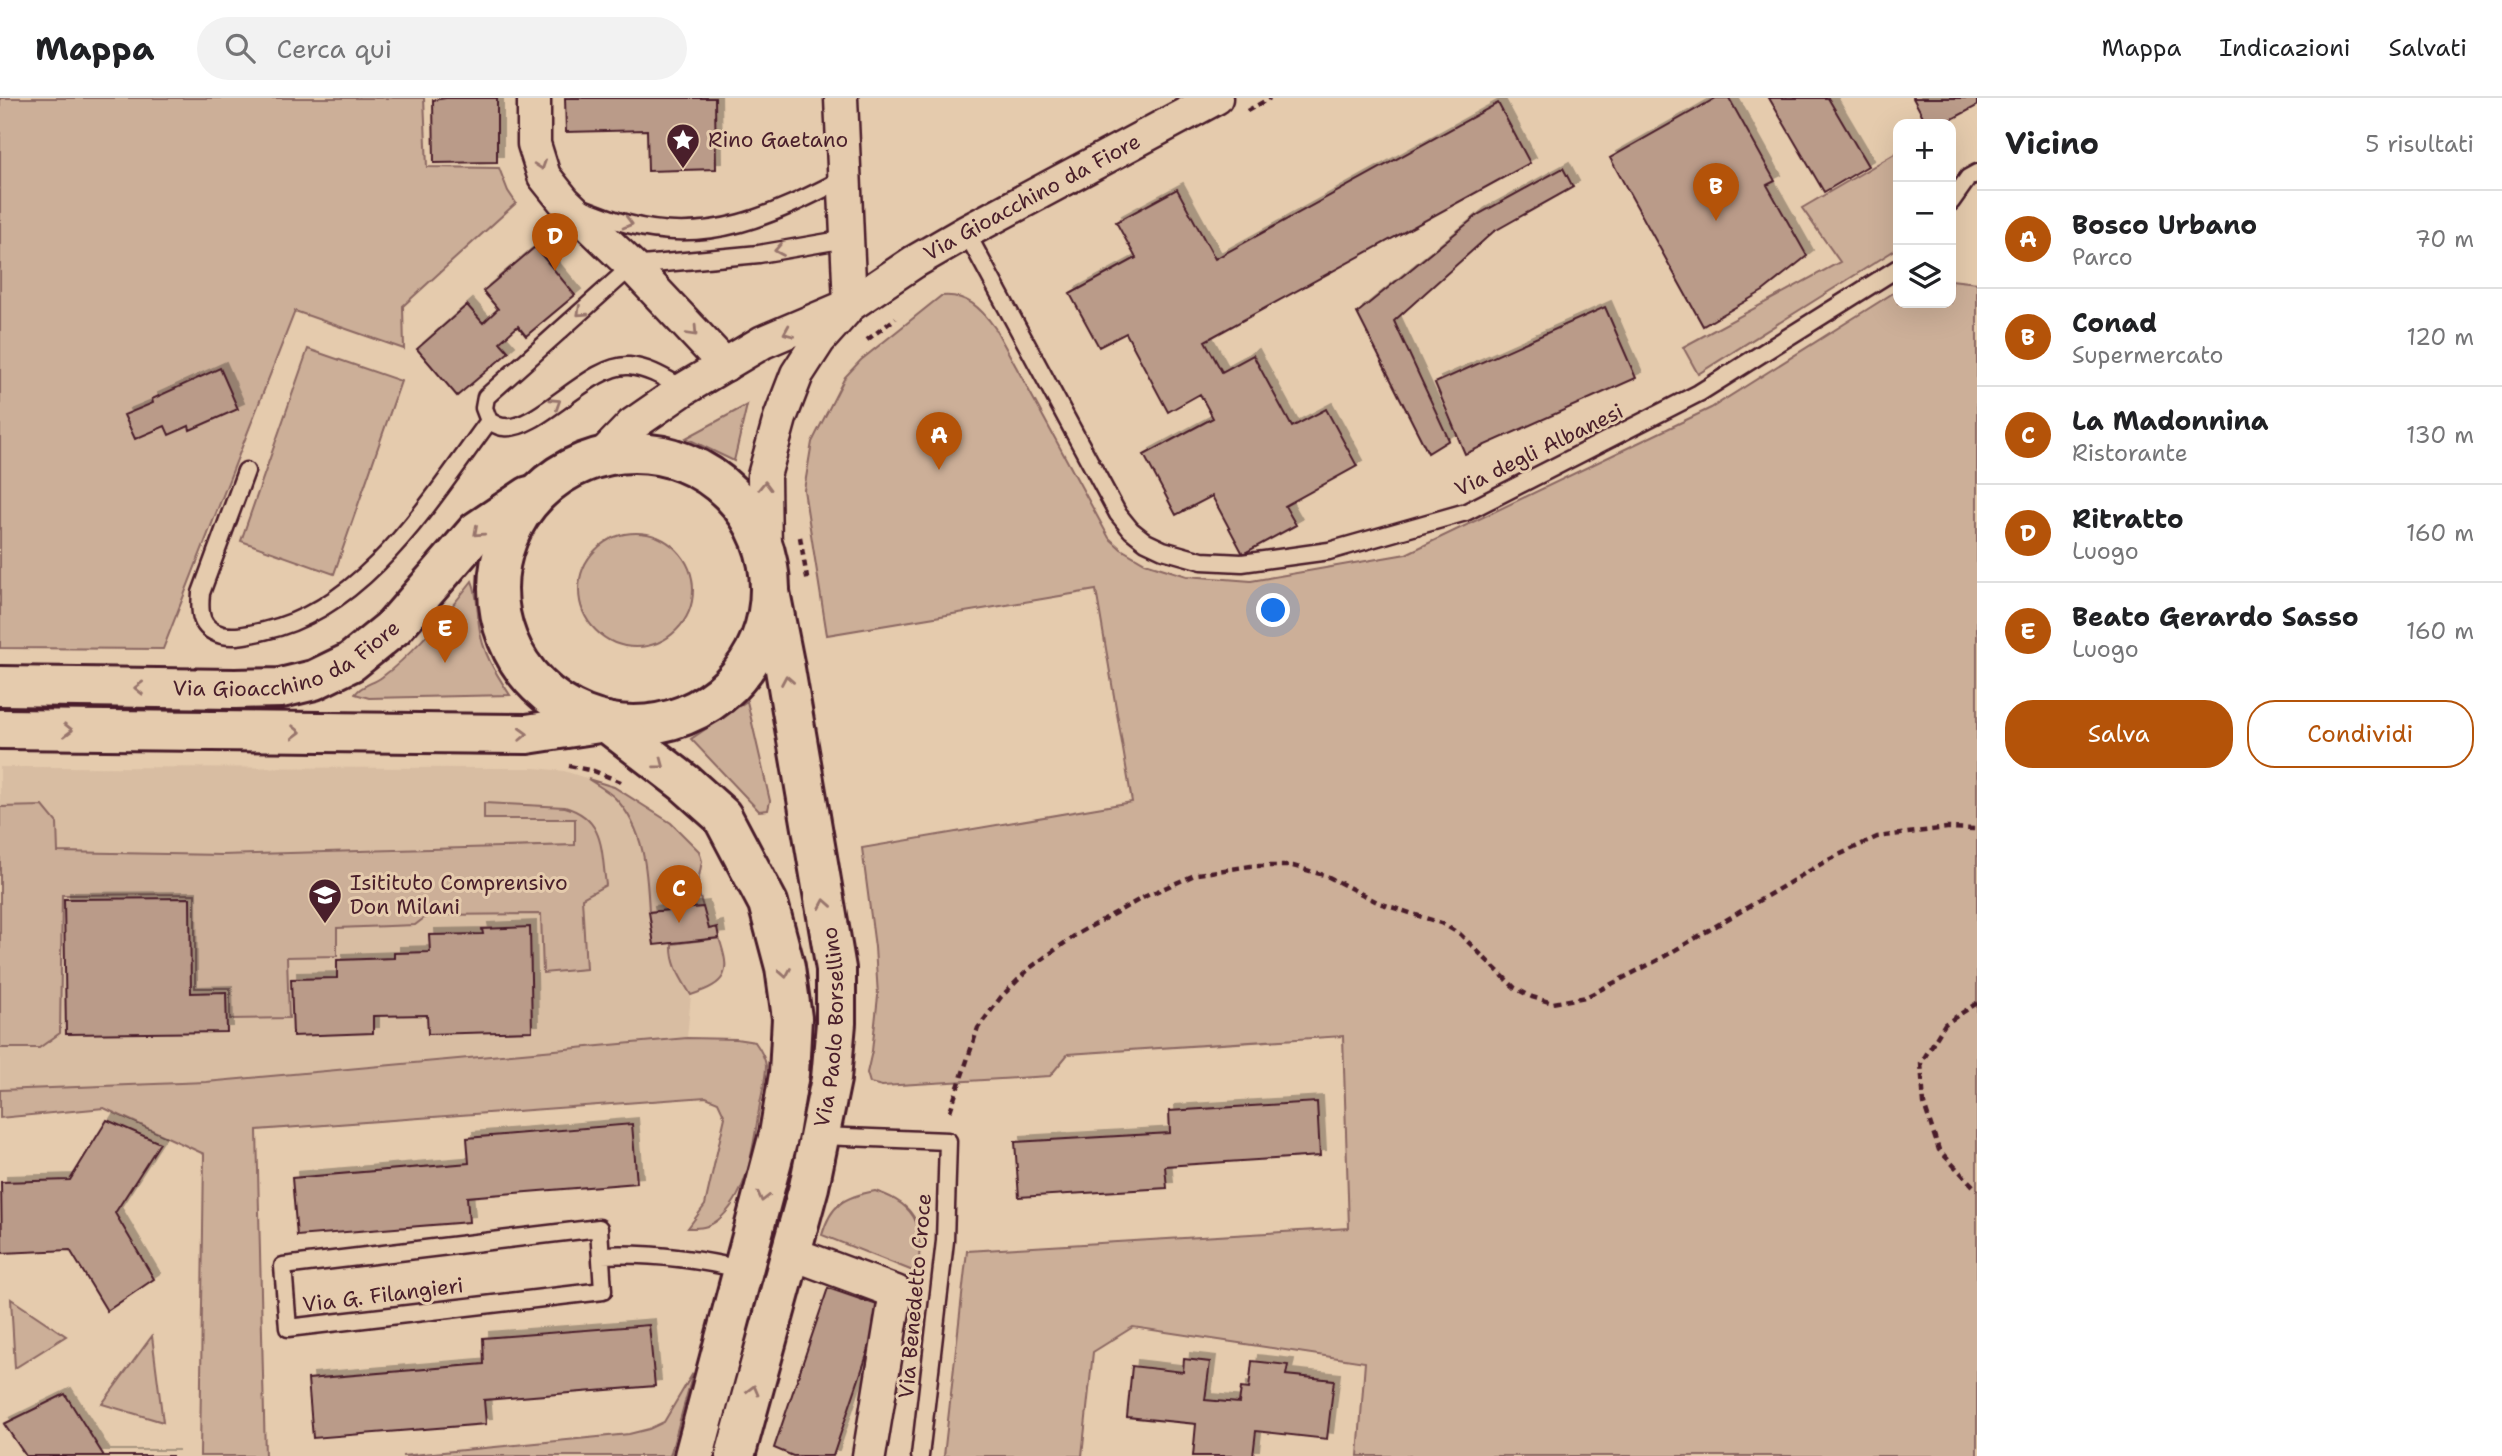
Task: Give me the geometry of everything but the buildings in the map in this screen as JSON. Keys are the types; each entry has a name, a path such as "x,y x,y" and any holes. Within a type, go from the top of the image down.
{"street":[{"path":"534,98 534,144 544,176 564,201 632,266 724,365"},
{"path":"765,555 755,526 738,501 716,480 690,465 661,455 631,453 601,457 576,466 554,479 534,496 519,517 507,540 499,579 501,618 509,643 521,665 538,686 581,715 606,723 635,725 665,722 693,712 718,696 740,675 755,650 766,622 770,592 765,555 764,476 780,418 804,362 819,340 850,305 841,98"},
{"name":"Via Gioacchino da Fiore","path":"850,305 914,262 966,232 1216,98"},
{"path":"601,457 632,425 684,389 763,342 850,305"},
{"name":"Via Gioacchino da Fiore","path":"0,686 235,690 281,688 314,680 351,662 394,627 477,531 554,479"},
{"name":"Via Paolo Borsellino","path":"735,1456 821,1136 833,1051 836,969 770,592"},
{"name":"Via Gioacchino da Fiore","path":"0,729 527,734 606,723"},
{"name":"Via Paolo Borsellino","path":"606,723 685,783 722,816 768,903 782,954 793,1018 789,1074 779,1134 694,1456"},
{"path":"791,1253 896,1292 869,1456"}],"lane":[{"path":"1956,195 1968,178 1977,173"},
{"path":"564,201 628,224 669,231 709,231 747,223 792,206 843,179"},
{"name":"Via degli Albanesi","path":"966,232 1118,514 1131,530 1155,546 1202,561 1223,563 1242,563 1329,551 1466,512 1699,393 1893,271"},
{"path":"684,389 649,369 626,365 602,373 522,425 503,428 489,421 484,408 486,397 632,266 759,254 846,239"},
{"path":"247,471 201,593 199,611 204,625 213,632 228,636 243,636 282,627 328,605 365,576 408,529 489,421"},
{"name":"Via Benedetto Croce","path":"821,1136 948,1140 945,1241 920,1456"},
{"name":"Via G. Filangieri","path":"599,1228 601,1255 603,1291 288,1328 283,1266 599,1228"},
{"path":"601,1255 622,1254 695,1260 745,1270"}],"path":[{"path":"1246,112 1270,98"},
{"path":"863,343 905,310"},
{"path":"798,524 810,593"},
{"path":"557,764 594,771 625,784"},
{"path":"950,1111 978,1028 1001,997 1030,968 1077,934 1146,896 1197,874 1251,866 1293,866 1326,876 1379,903 1441,923 1460,934 1515,988 1532,997 1553,1003 1586,997 1648,965 1826,861 1877,837 1947,828 1977,829"},
{"path":"1977,1003 1945,1024 1921,1063 1924,1104 1939,1150 1977,1190"}],"shaded area":[{"path":"0,98 424,98 427,167 499,168 516,203 403,306 404,349 295,311 163,649 0,648"},
{"path":"1893,155 1893,251 1698,374 1683,347 1840,262 1802,208"},
{"path":"1956,281 1977,283 1977,1456 1358,1456 1365,1362 1133,1327 1093,1352 1082,1456 944,1456 967,1251 1349,1228 1343,1036 1068,1054 1050,1076 882,1086 870,1083 867,1073 878,996 875,947 862,848 1132,802 1096,590 827,635 804,490 812,442 845,377 861,360 941,296 958,297 972,303 995,328 1109,538 1121,549 1145,563 1187,576 1251,581 1406,554 1711,408 1893,293 1893,308 1956,308"},
{"path":"308,349 401,381 334,574 241,541"},
{"path":"747,405 734,461 686,438"},
{"path":"636,533 658,537 676,550 689,568 693,590 689,612 676,630 658,643 636,647 614,643 596,630 583,612 579,590 583,568 596,550 614,537"},
{"path":"472,581 486,653 510,695 369,698 355,694 406,657"},
{"path":"747,701 770,801 768,810 759,811 691,739"},
{"name":"Isitituto Comprensivo Don Milani","path":"0,767 535,768 564,771 614,787 671,823 699,851 702,861 697,887 703,907 649,912 654,945 719,938 727,965 718,983 708,990 691,995 687,1038 206,1082 0,1090"},
{"path":"588,779 614,787 671,823 699,851 702,861 697,887 703,907 649,912 645,866 633,823 615,798"},
{"path":"484,803 565,807 588,819 594,828 599,837 606,885 582,898 586,969 543,973 541,914 428,915 415,925 337,928 337,956 287,957 289,1018 230,1019 230,988 195,988 195,894 62,895 60,1033 39,1048 0,1048 0,807 43,806 57,823 58,852 222,855 575,845 575,819 484,819"},
{"path":"719,938 725,960 723,975 713,986 691,995 675,965 672,944"},
{"path":"687,1038 755,1042 766,1066 752,1154 743,1184 728,1210 714,1223 704,1227 688,1228 705,1205 725,1117 718,1102 706,1097 257,1130 265,1456 200,1456 204,1154 104,1108 0,1118 0,1090 206,1082"},
{"path":"875,1191 902,1204 916,1221 920,1244 918,1273 822,1235 830,1216 840,1204 855,1196"},
{"path":"11,1299 66,1336 15,1368"},
{"path":"152,1336 163,1422 102,1404"},
{"path":"693,1373 670,1456 402,1456 629,1434 649,1429 664,1422"}],"place":[{"name":"Rino Gaetano","path":"683,170"},
{"name":"Conad","path":"1716,221"},
{"name":"Ritratto","path":"555,271"},
{"name":"Bosco Urbano","path":"939,470"},
{"name":"Beato Gerardo Sasso","path":"445,663"},
{"name":"La Madonnina","path":"679,923"},
{"name":"Isitituto Comprensivo Don Milani","path":"325,925"}]}
